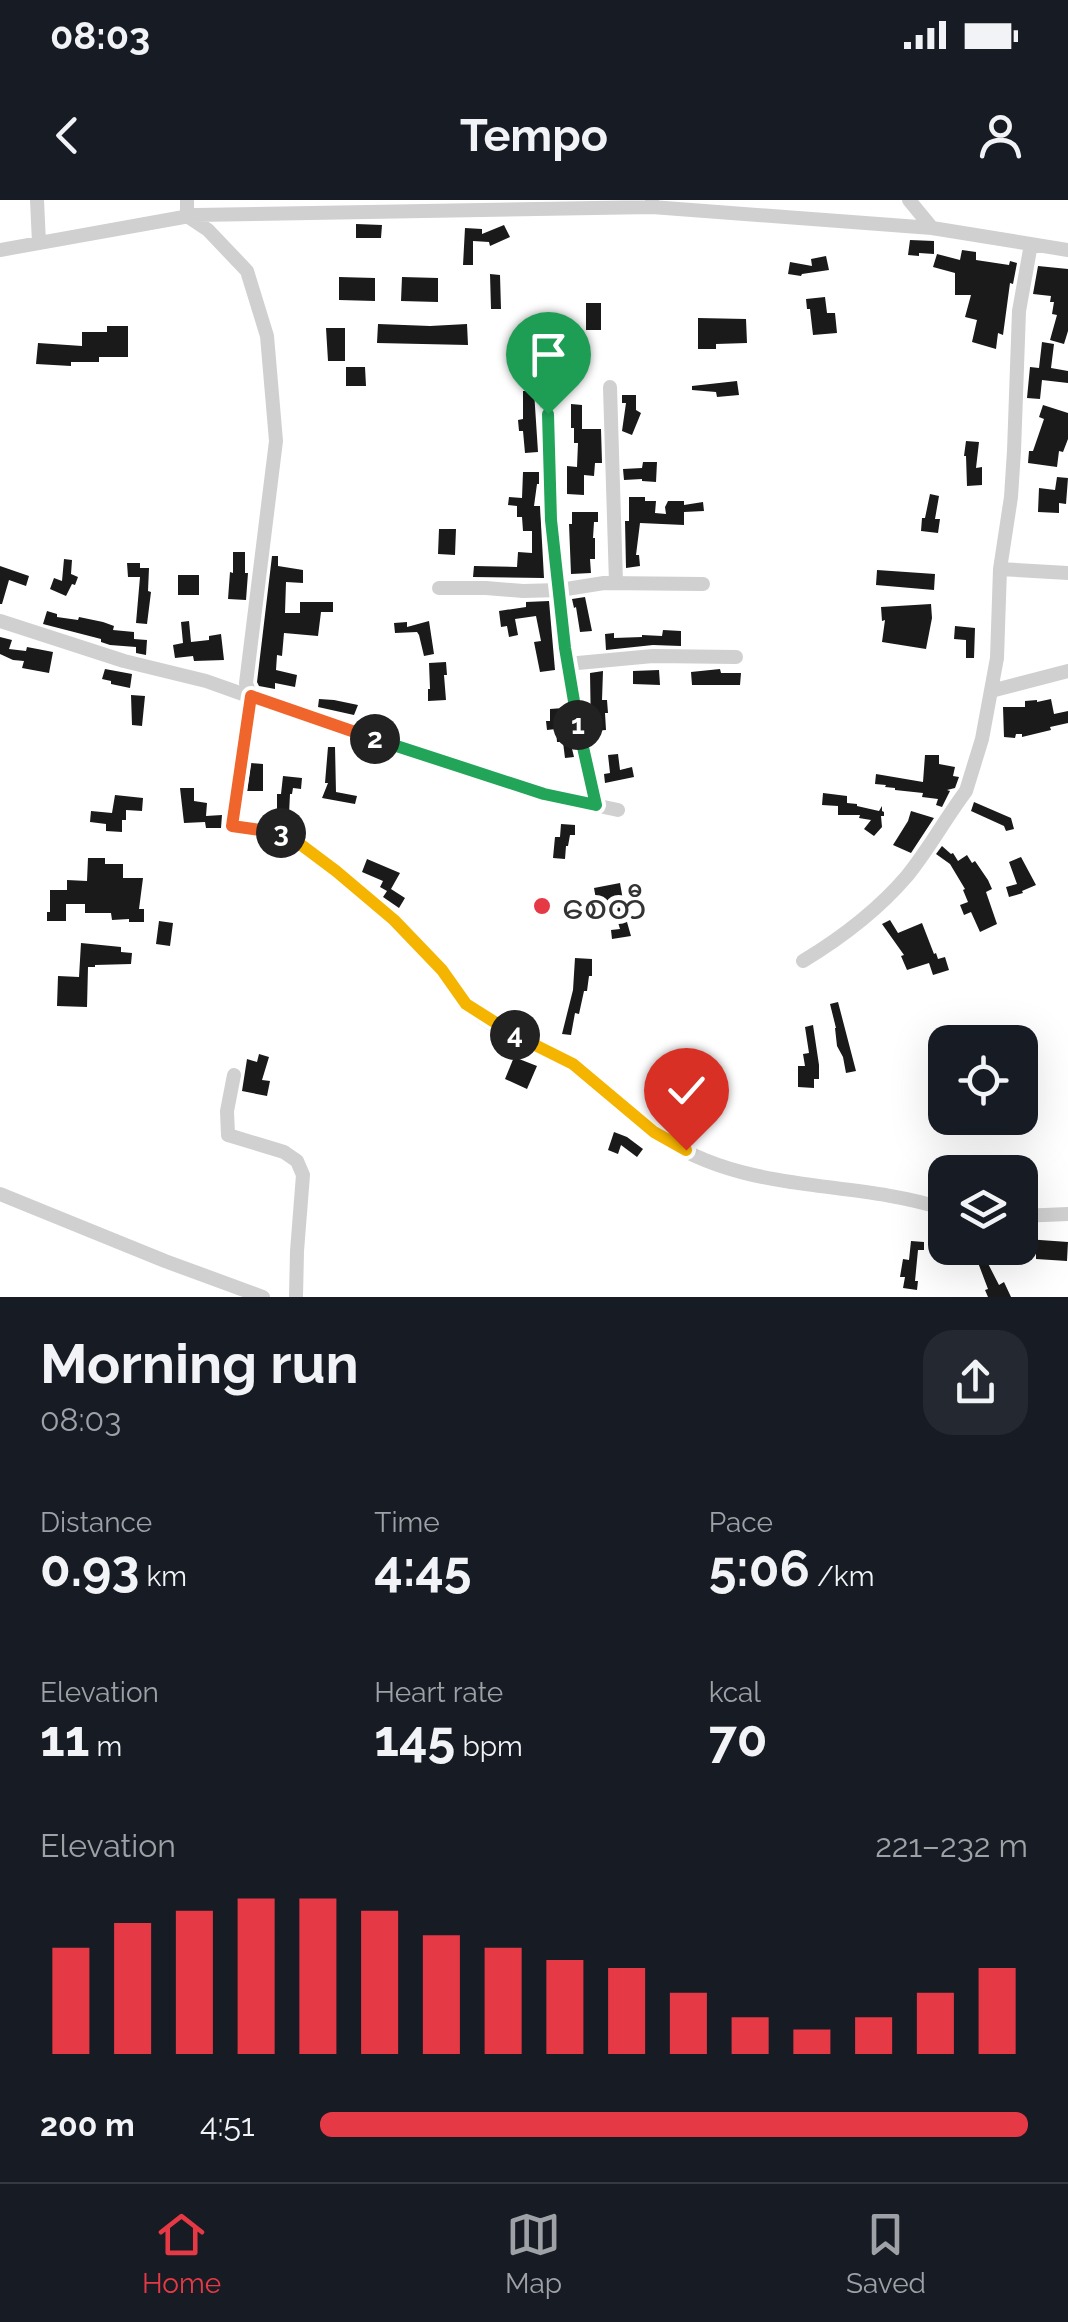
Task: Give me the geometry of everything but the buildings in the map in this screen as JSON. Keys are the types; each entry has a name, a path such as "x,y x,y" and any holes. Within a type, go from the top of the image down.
{"street":[{"path":"37,200 39,243"},
{"path":"187,200 187,216"},
{"path":"909,200 932,228"},
{"path":"0,250 187,216 272,207 652,203 932,228 1068,250"},
{"path":"187,216 208,230 247,272 267,336 276,442 246,683 251,696 232,826 288,835 394,920 442,970 466,1004 511,1033 573,1064 654,1132 708,1162 752,1177 901,1197 928,1204"},
{"path":"803,961 831,944 906,878 966,791 982,738 997,658 1000,569 1014,451 1019,310 1031,244"},
{"path":"544,376 551,520 567,664 596,805"},
{"path":"610,387 616,583"},
{"path":"1000,569 1068,574"},
{"path":"439,588 560,590 616,583 703,584"},
{"path":"0,621 124,661 206,680 544,794 618,810"},
{"path":"567,664 653,656 736,657"},
{"path":"991,690 1068,671"},
{"path":"234,1076 228,1135 284,1152 297,1161 303,1175 296,1297"},
{"path":"0,1194 264,1297"},
{"path":"1038,1215 1068,1214"}],"place":[{"name":"စေတီ","path":"542,906"}],"route":[{"path":"548,414 551,520 565,648 596,805 544,794 251,696 232,826 288,835 394,920 442,970 466,1004 523,1040 573,1064 654,1132 686,1150"}]}
